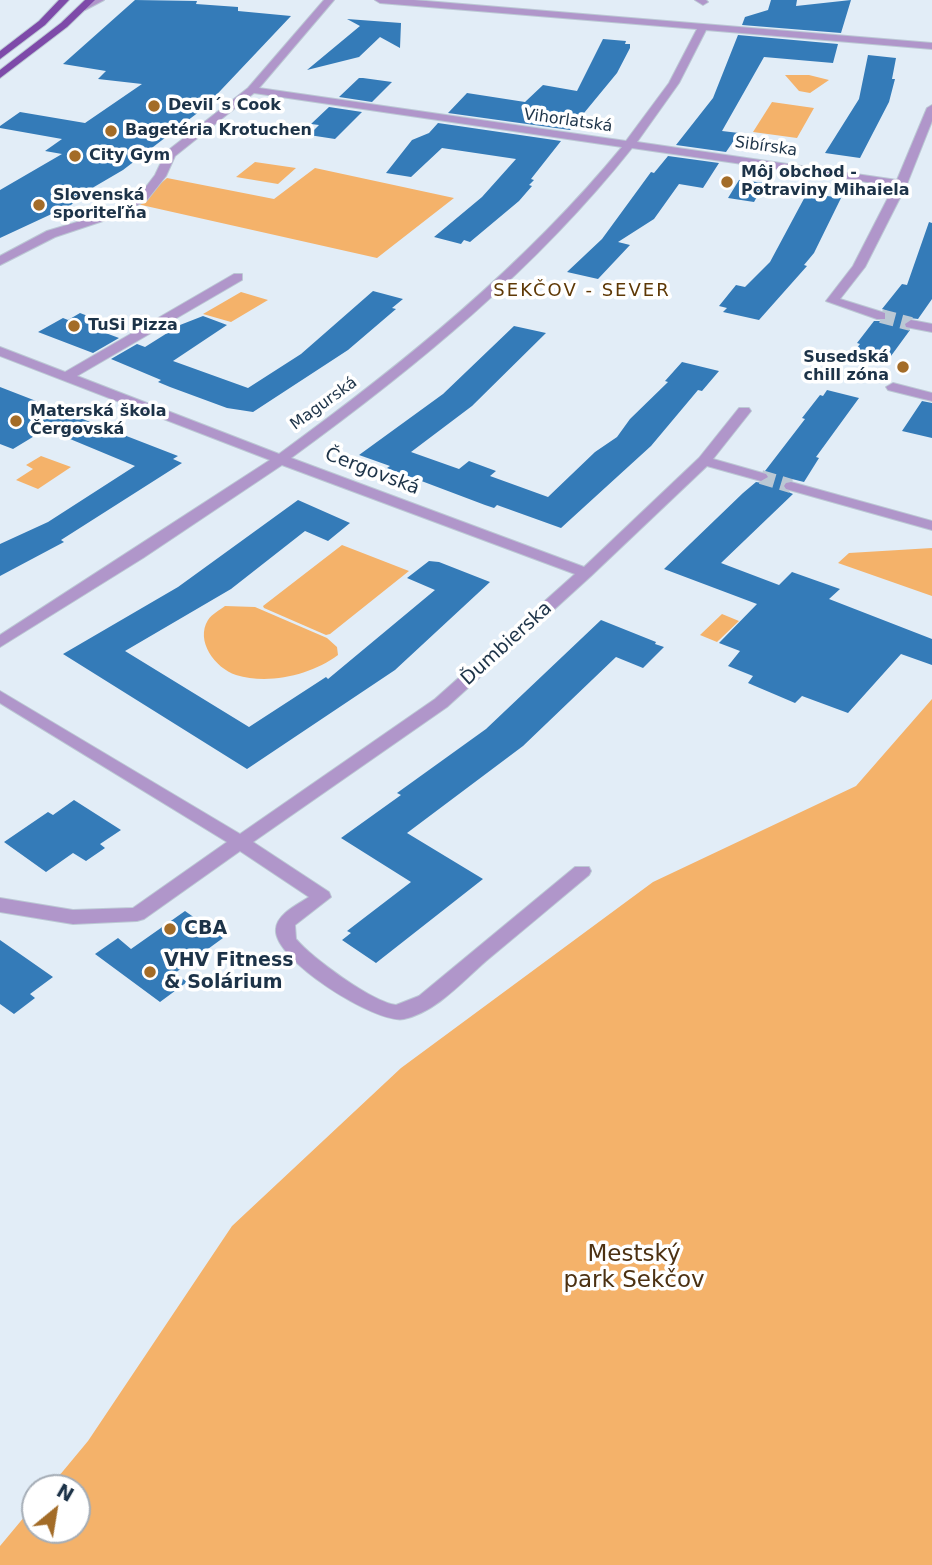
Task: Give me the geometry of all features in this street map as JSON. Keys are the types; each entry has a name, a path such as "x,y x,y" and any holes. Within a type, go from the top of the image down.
{"main road":[{"path":"0,56 42,23 64,0"},
{"path":"0,75 90,0"}],"street":[{"path":"82,8 99,0"},
{"path":"0,261 51,234 108,216 143,198 160,176 170,154 252,90 329,0"},
{"path":"380,0 932,46"},
{"name":"Vihorlatská","path":"252,90 627,145 674,83 703,27"},
{"path":"881,316 832,301 859,267 901,184 932,108"},
{"name":"Sibírska","path":"627,145 901,184"},
{"name":"Magurská","path":"0,642 132,558 395,375 482,300 576,209 627,145"},
{"path":"916,147 932,150"},
{"path":"66,377 238,277"},
{"path":"911,324 932,328"},
{"name":"Čergovská","path":"0,351 586,573"},
{"path":"897,388 932,397"},
{"name":"Ďumbierska","path":"0,905 73,917 137,914 441,703 586,573 705,461 744,411"},
{"path":"705,461 761,477"},
{"path":"791,485 932,526"},
{"path":"0,696 240,842 322,897 288,921 285,932 288,944 314,967 389,1012 412,1010 426,1001 582,871"}],"green space":[{"path":"785,75 809,75 829,80 810,93 799,91"},
{"path":"772,102 814,108 797,138 753,132"},
{"path":"255,162 296,168 278,184 236,177"},
{"path":"315,168 454,198 377,258 137,204 167,178 274,199"},
{"path":"241,292 268,300 231,322 203,314"},
{"path":"41,456 71,467 38,489 16,480 33,469 26,465"},
{"path":"342,545 409,571 330,634 326,635 264,608 263,606"},
{"path":"932,548 932,596 838,563 849,553"},
{"path":"225,606 255,607 327,638 337,647 338,655 315,668 289,676 262,679 236,675 214,660 204,636 208,620"},
{"path":"722,614 739,621 717,642 700,635"},
{"name":"Mestský park Sekčov","path":"932,699 932,1565 0,1565 0,1546 21,1521 21,1544 91,1544 91,1474 61,1474 88,1441 232,1226 401,1068 653,882 856,786"}],"building":[{"path":"135,0 197,1 196,4 238,7 238,11 291,16 204,108 123,170 82,194 71,205 0,238 0,190 62,154 45,151 62,139 0,126 20,112 85,123 142,84 98,79 106,71 63,64"},
{"path":"771,0 797,0 796,6 851,0 841,33 742,25 745,17 768,10"},
{"path":"347,19 401,23 400,48 380,37 359,57 307,70 360,26"},
{"path":"738,35 838,44 833,63 764,57 722,131 739,133 726,152 676,145 713,98"},
{"path":"603,39 626,41 625,44 630,44 630,48 617,73 570,130 448,113 467,93 525,102 543,85 577,91"},
{"path":"868,55 896,58 892,79 895,79 889,102 860,158 825,153 859,99"},
{"path":"359,78 392,82 372,102 339,97"},
{"path":"329,107 362,112 335,139 309,135 319,125 311,124"},
{"path":"438,123 561,141 531,179 534,180 529,185 532,186 519,201 470,242 464,240 461,244 434,237 482,197 516,159 442,148 411,177 386,173 412,140 429,133"},
{"path":"668,156 719,163 703,188 679,184 654,219 618,242 630,245 598,279 567,272 602,239 651,172 654,173"},
{"path":"739,180 765,183 754,202 728,198"},
{"path":"807,193 841,198 814,253 804,265 807,266 759,320 723,312 727,308 719,306 736,285 745,287 770,262"},
{"path":"929,222 932,223 932,299 918,319 910,318 903,323 904,328 910,330 891,356 856,349 860,344 857,343 874,321 887,321 887,311 882,309 902,284 907,285"},
{"path":"373,291 403,299 392,308 396,309 348,350 253,412 227,408 170,387 158,382 161,380 111,359 137,344 145,347 180,325 203,316 227,325 173,361 248,388 301,354"},
{"name":"TuSi Pizza","path":"80,313 106,323 95,329 119,338 93,353 38,332 63,318 68,320"},
{"path":"514,326 546,333 472,406 411,452 459,469 469,461 496,471 490,476 548,497 595,452 617,437 630,419 668,382 665,381 682,362 719,371 702,391 698,390 651,446 561,528 497,505 494,508 485,505 359,455 443,394"},
{"path":"0,387 178,456 173,459 182,463 61,540 64,542 0,576 0,544 48,522 135,466 46,429 13,449 0,444"},
{"path":"827,390 859,398 816,457 819,458 804,482 792,479 784,482 784,490 793,494 721,563 779,585 792,572 840,589 829,599 932,639 932,665 901,654 848,713 802,696 795,703 748,683 753,676 728,666 740,651 719,643 757,604 664,569 743,493 756,482 762,483 769,479 770,476 765,471 805,419 802,418"},
{"path":"922,401 932,403 932,438 902,431"},
{"path":"298,500 350,523 328,541 305,531 231,589 125,651 249,727 326,677 328,679 435,590 407,578 429,561 439,562 490,582 395,670 247,769 63,654 178,587"},
{"path":"601,620 664,647 643,668 616,657 523,746 407,833 483,879 376,963 342,940 351,933 347,931 411,882 341,838 401,795 397,793 486,729"},
{"path":"74,800 121,830 100,844 105,848 86,861 73,853 46,872 4,842 48,812 53,815"},
{"path":"185,911 223,938 175,973 187,982 160,1002 95,954 118,938 131,949"},
{"path":"0,940 53,977 30,994 35,998 14,1014 0,1004"}],"tunnel":[{"path":"881,316 911,324"},
{"path":"761,477 791,486"}],"place":[{"name":"Devil´s Cook","path":"154,106"},
{"name":"Bagetéria Krotuchen","path":"111,131"},
{"name":"City Gym","path":"75,156"},
{"name":"Môj obchod - Potraviny Mihaiela","path":"727,182"},
{"name":"Slovenská sporiteľňa","path":"39,205"},
{"name":"TuSi Pizza","path":"74,326"},
{"name":"Susedská chill zóna","path":"903,367"},
{"name":"Materská škola Čergovská","path":"16,421"},
{"name":"CBA","path":"170,929"},
{"name":"VHV Fitness & Solárium","path":"150,972"}],"district":[{"name":"SEKČOV - SEVER","path":"582,291"}]}
